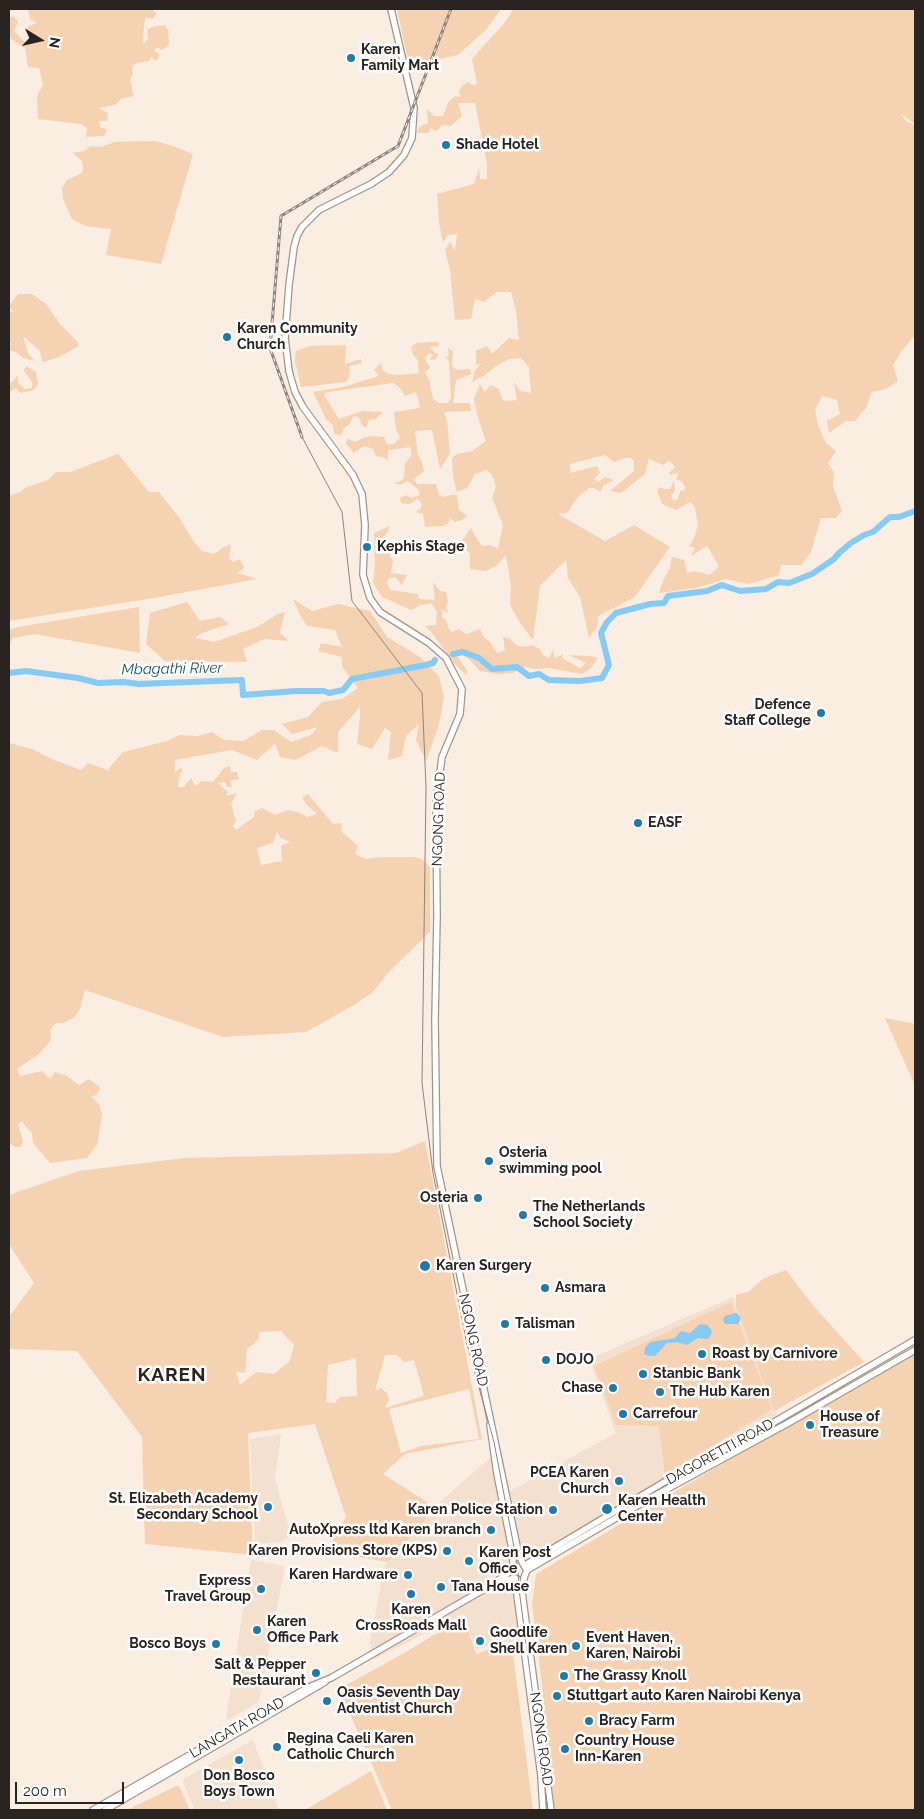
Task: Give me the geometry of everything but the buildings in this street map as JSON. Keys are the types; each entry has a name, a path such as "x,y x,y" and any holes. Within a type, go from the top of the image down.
{"main road":[{"name":"NGONG ROAD","path":"391,9 414,108 412,138 404,155 389,172 371,184 319,210 302,227 294,247 288,285 285,338 289,371 295,392 303,408 353,475 362,494 365,525 363,575 370,598 380,612 429,643 446,658 462,689 460,714 442,757 436,804 437,916 435,1020 437,1166 490,1423 493,1428 512,1549 512,1568"},
{"name":"DAGORETTI ROAD","path":"525,1566 666,1481 776,1421 915,1340"},
{"path":"898,1349 905,1352 903,1358"},
{"name":"DAGORETTI ROAD","path":"525,1566 791,1421 915,1350"},
{"name":"NGONG ROAD","path":"499,1473 518,1551 525,1566"},
{"path":"518,1564 525,1566 524,1578 516,1578 493,1584 518,1564"},
{"path":"512,1568 512,1574 516,1578"},
{"name":"NGONG ROAD","path":"516,1578 543,1810"},
{"name":"NGONG ROAD","path":"524,1578 523,1600 551,1810"},
{"name":"LANGATA ROAD","path":"105,1810 320,1687 331,1678 493,1584"},
{"name":"LANGATA ROAD","path":"92,1810 131,1790 308,1687 331,1678"}],"shaded area":[{"path":"28,9 151,9 157,13 153,19 146,17 143,44 148,39 147,30 152,27 165,25 168,30 169,45 162,50 157,47 154,50 160,55 156,61 151,57 149,61 136,63 132,68 133,74 130,80 133,96 121,99 115,105 99,108 108,113 107,121 99,121 101,128 107,129 104,136 86,137 87,128 81,124 38,119 37,96 43,85 39,68 28,67 25,48 9,36 9,18 13,16 18,21 14,31 25,42 30,40 27,27 37,23 30,19"},
{"path":"397,9 501,9 486,30 458,55 409,65"},
{"path":"513,9 915,9 915,124 901,114 907,122 915,125 915,335 893,365 898,381 886,389 872,392 866,408 855,421 846,421 829,433 827,421 840,414 837,400 822,396 815,410 818,425 826,443 836,451 828,463 834,472 833,486 842,511 836,518 821,518 811,552 802,565 781,565 779,575 749,584 725,579 696,588 659,593 670,568 672,557 684,560 687,573 694,571 710,575 719,566 707,546 691,556 695,548 689,546 698,526 695,507 690,502 676,510 662,504 657,491 660,487 670,489 674,481 675,490 671,497 674,500 677,500 681,490 684,491 685,487 682,481 676,480 678,473 670,475 669,473 675,467 669,460 663,465 649,459 645,474 621,493 610,491 634,471 634,461 631,458 624,458 614,462 605,455 570,464 570,473 597,466 600,473 594,479 598,482 605,477 614,480 604,485 600,492 594,488 589,488 577,498 567,513 558,514 605,541 634,525 670,547 635,597 598,616 597,627 589,638 580,597 568,578 566,560 540,586 533,640 520,623 510,605 511,585 506,555 496,566 486,571 470,569 470,554 461,542 471,528 482,546 490,545 498,548 503,525 492,498 496,486 492,475 487,470 475,474 467,488 457,492 453,476 452,458 457,454 472,451 486,441 474,399 480,384 485,392 490,385 499,389 503,401 517,400 514,382 520,391 531,393 529,367 521,358 509,359 472,382 475,370 482,363 476,365 476,351 487,346 492,354 509,338 519,340 516,311 511,292 497,292 484,302 475,299 471,319 455,320 450,270 445,250 450,242 455,251 457,234 448,235 443,242 439,223 437,194 474,184 479,168 480,179 487,179 487,164 475,103 458,103 462,116 451,126 443,125 436,131 431,128 428,133 417,133 419,127 428,123 427,109 434,116 443,116 449,101 455,96 460,97 459,91 463,85 468,82 472,85 477,84 472,59 506,21"},
{"path":"155,141 193,154 161,264 106,255 111,229 85,226 72,219 63,199 62,188 67,180 82,173 82,161 73,153 84,151 91,146 100,147 115,142"},
{"path":"18,294 32,294 47,305 59,323 76,340 79,346 59,357 43,362 39,350 23,336 28,353 35,361 23,358 16,352 9,350 11,344 9,339 9,312 14,311 9,306"},
{"path":"438,342 439,346 430,347 435,353 439,353 436,359 430,360 432,355 429,353 425,358 430,368 425,372 429,380 433,399 439,403 448,403 451,398 449,361 445,357 449,356 448,348 453,351 452,366 456,370 470,369 472,374 456,380 453,403 470,403 471,411 444,412 447,420 450,454 440,469 432,430 415,431 418,455 424,471 414,479 417,484 436,484 439,495 444,497 457,495 459,510 467,516 455,522 450,518 448,524 443,526 425,527 423,514 416,512 421,508 422,504 418,499 409,504 401,503 400,498 406,495 411,498 420,495 418,489 407,481 400,485 394,482 399,482 404,478 405,464 412,454 410,447 388,450 388,461 383,457 376,456 373,449 364,446 354,453 346,444 347,438 355,442 373,436 384,437 387,444 394,444 400,438 396,429 394,412 420,408 415,392 405,396 399,387 393,383 327,392 324,395 339,419 362,411 383,412 376,419 369,420 366,428 362,425 359,417 353,416 350,424 344,428 341,435 334,434 333,425 326,419 313,392 343,387 379,376 374,370 381,363 383,371 389,374 419,373 418,361 411,347 416,343"},
{"path":"346,345 345,364 361,359 362,363 350,366 349,378 346,382 301,387 295,361 296,351 309,346"},
{"path":"27,366 36,372 38,384 34,390 20,393 16,388 9,392 9,384 18,376 18,383 25,389 32,388 32,382 23,370"},
{"path":"118,454 149,492 159,492 202,551 214,554 231,544 229,558 233,562 240,559 244,568 237,573 257,579 160,597 9,621 9,496 48,480 56,472 70,472"},
{"path":"390,526 380,541 391,543 381,553 384,554 394,547 390,555 393,561 391,573 407,575 402,585 395,577 389,578 387,583 390,590 418,594 419,599 435,600 433,582 440,591 446,592 448,602 446,607 449,614 443,610 442,617 447,621 448,628 452,632 459,629 466,634 480,629 483,636 490,642 497,653 505,650 503,637 510,639 516,645 525,647 532,645 540,649 543,655 549,658 553,650 555,658 563,654 562,658 580,668 586,663 569,655 598,658 591,668 582,674 549,668 535,669 525,667 512,673 499,674 480,671 469,659 453,649 468,672 466,675 454,663 425,626 436,625 437,612 431,603 411,610 382,597 373,583 375,562 374,533"},
{"path":"293,599 312,611 338,604 370,611 387,637 420,657 439,676 444,697 439,725 426,761 416,740 419,724 406,736 402,756 388,760 391,732 385,728 372,749 357,744 360,707 338,732 338,753 322,746 295,760 280,757 275,744 257,760 232,750 175,760 175,773 178,769 183,768 179,777 178,787 184,787 191,778 197,786 201,781 213,782 224,768 230,766 231,772 237,772 239,779 230,781 232,787 227,787 225,782 218,783 228,792 226,796 237,793 231,804 236,821 233,826 236,830 254,817 255,811 262,808 275,815 288,810 298,812 307,817 317,814 302,798 308,794 333,824 341,823 342,832 358,846 355,854 366,859 414,857 422,859 430,867 430,932 388,973 373,992 306,1032 223,1037 85,990 80,1009 74,1018 63,1023 56,1023 50,1030 51,1040 40,1053 17,1069 20,1076 42,1071 50,1079 55,1072 67,1076 79,1085 89,1079 100,1087 97,1095 91,1096 100,1106 102,1115 97,1145 87,1158 50,1163 33,1143 32,1133 21,1121 18,1125 23,1141 21,1147 15,1147 9,1143 9,743 32,749 81,770 88,763 110,771 108,769 123,752 167,741 180,735 198,736 212,732 224,740 243,741 262,730 274,730 291,742 311,735 318,727 292,734 282,724 308,717 322,702 342,699 358,688 342,666 342,657 318,651 321,643 342,647 335,630 307,626","holes":["277,832 281,838 290,842 281,846 282,861 261,865 257,848 273,843"]},
{"path":"187,602 200,621 220,617 229,624 202,633 195,638 214,642 257,627 278,614 285,612 280,633 289,641 264,639 243,649 247,662 165,661 146,644 150,613"},
{"path":"139,607 140,653 35,634 13,638 9,645 9,630 18,627"},
{"path":"885,1018 915,1024 915,1086"},
{"path":"425,1141 482,1439 405,1454 383,1474 436,1508 388,1562 326,1552 346,1517 315,1424 248,1433 253,1555 145,1544 142,1437 77,1351 9,1349 9,1317 34,1283 9,1244 9,1195 79,1171 184,1158 396,1153","holes":["281,1331 294,1345 290,1361 274,1374 256,1372 240,1385 236,1372 245,1373 247,1349 259,1339 259,1332","385,1355 397,1355 404,1362 414,1360 424,1396 385,1408 389,1400 387,1393 381,1388 375,1391","356,1358 357,1396 340,1397 335,1403 326,1402 328,1365","469,1389 479,1439 421,1446 401,1453 389,1409"]},
{"path":"786,1270 811,1303 864,1362 774,1411 736,1306 736,1295 748,1292 764,1278"},
{"path":"733,1297 777,1417 509,1570 520,1640 476,1649 463,1614 373,1660 370,1642 385,1564 432,1509 491,1457 501,1453 510,1491 616,1433 589,1359"},
{"path":"731,1302 772,1409 665,1475 659,1426 616,1425 594,1366"},
{"path":"915,1354 915,1810 555,1810 544,1727 542,1683 532,1604 536,1574 737,1455"},
{"name":"St. Elizabeth Academy Secondary School","path":"281,1434 275,1479 291,1535 283,1542 255,1544 250,1439"},
{"name":"Karen Office Park","path":"251,1560 285,1566 259,1702 227,1720 227,1712"},
{"path":"464,1617 476,1654 504,1644 513,1654 533,1810 392,1810 339,1689"},
{"name":"Don Bosco Boys Town","path":"253,1740 279,1810 195,1810 182,1780"},
{"path":"371,1771 387,1810 305,1810"},
{"path":"179,1786 190,1810 127,1810"}],"water":[{"path":"737,1313 741,1318 738,1324 725,1324 723,1320 725,1316"},
{"path":"700,1324 707,1325 712,1332 707,1339 698,1338 687,1345 677,1342 667,1343 655,1356 644,1354 645,1348 650,1342 675,1338 681,1331 690,1333"}],"waterway":[{"path":"453,654 463,652 479,658 492,669 517,667 529,676 539,674 549,680 580,681 602,678 609,665 601,633 607,622 616,613 650,604 664,603 668,596 707,591 722,585 740,591 766,589 778,582 789,583 812,574 834,559 851,543 873,532 890,517 899,517 915,511"},
{"name":"Mbagathi River","path":"9,673 26,671 78,678 98,683 124,682 138,684 242,680 243,695 296,691 324,691 329,693 343,690 352,679 426,665 433,663 435,660"}],"tram line":[{"path":"302,437 342,512 352,601 422,693 426,787 422,1083 433,1173 467,1344 494,1442 518,1568 519,1589 548,1810"}],"railway":[{"path":"302,437 270,348 281,216 398,146 451,9"}],"place":[{"name":"Karen Family Mart","path":"351,58"},
{"name":"Shade Hotel","path":"446,145"},
{"name":"Karen Community Church","path":"227,337"},
{"name":"Kephis Stage","path":"367,547"},
{"name":"Defence Staff College","path":"821,713"},
{"name":"EASF","path":"638,823"},
{"name":"Osteria swimming pool","path":"489,1161"},
{"name":"Osteria","path":"478,1198"},
{"name":"The Netherlands School Society","path":"523,1215"},
{"name":"Karen Surgery","path":"425,1266"},
{"name":"Asmara","path":"545,1288"},
{"name":"Talisman","path":"505,1324"},
{"name":"Roast by Carnivore","path":"702,1354"},
{"name":"DOJO","path":"546,1360"},
{"name":"Stanbic Bank","path":"643,1374"},
{"name":"Chase","path":"613,1388"},
{"name":"The Hub Karen","path":"660,1392"},
{"name":"Carrefour","path":"623,1414"},
{"name":"House of Treasure","path":"810,1425"},
{"name":"PCEA Karen Church","path":"619,1481"},
{"name":"St. Elizabeth Academy Secondary School","path":"268,1507"},
{"name":"Karen Health Center","path":"607,1509"},
{"name":"Karen Police Station","path":"553,1510"},
{"name":"AutoXpress ltd Karen branch","path":"491,1530"},
{"name":"Karen Provisions Store (KPS)","path":"447,1551"},
{"name":"Karen Post Office","path":"469,1561"},
{"name":"Karen Hardware","path":"408,1575"},
{"name":"Tana House","path":"441,1587"},
{"name":"Express Travel Group","path":"261,1589"},
{"name":"Karen CrossRoads Mall","path":"411,1594"},
{"name":"Karen Office Park","path":"257,1630"},
{"name":"Goodlife Shell Karen","path":"480,1641"},
{"name":"Bosco Boys","path":"216,1644"},
{"name":"Event Haven, Karen, Nairobi","path":"576,1646"},
{"name":"Salt & Pepper Restaurant","path":"316,1673"},
{"name":"The Grassy Knoll","path":"564,1676"},
{"name":"Stuttgart auto Karen Nairobi Kenya","path":"557,1696"},
{"name":"Oasis Seventh Day Adventist Church","path":"327,1701"},
{"name":"Bracy Farm","path":"589,1721"},
{"name":"Regina Caeli Karen Catholic Church","path":"277,1747"},
{"name":"Country House Inn-Karen","path":"565,1749"},
{"name":"Don Bosco Boys Town","path":"239,1760"}],"district":[{"name":"KAREN","path":"172,1375"}]}
